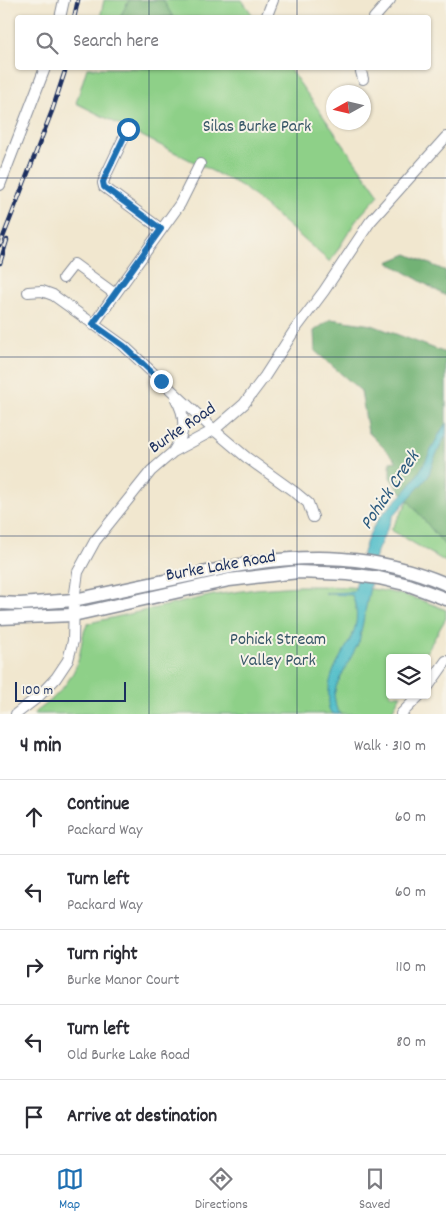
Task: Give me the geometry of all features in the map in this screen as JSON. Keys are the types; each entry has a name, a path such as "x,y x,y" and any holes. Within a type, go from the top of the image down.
{"main road":[{"name":"Burke Lake Road","path":"0,603 20,604 74,600 262,562 305,557 351,559 382,564 417,573 446,584"},
{"name":"Burke Lake Road","path":"0,618 73,615 229,580 298,572 348,574 379,578 409,585 446,600"}],"street":[{"path":"61,15 64,0"},
{"path":"267,15 273,0"},
{"path":"377,15 390,0"},
{"path":"0,185 44,70"},
{"path":"361,70 363,79"},
{"path":"128,129 105,177 104,187 161,229"},
{"name":"Burke Road","path":"16,714 38,697 62,670 71,652 74,600 78,572 95,540 151,471 173,452 214,430 244,404 370,222 446,137"},
{"path":"93,324 180,204 200,164"},
{"path":"63,278 74,264 114,294"},
{"path":"28,292 42,291 53,295 124,346 237,450 296,492 308,503 313,517"},
{"path":"172,391 182,410 184,425 178,445 173,452"},
{"path":"431,682 446,661"},
{"path":"401,714 416,699"}],"green space":[{"path":"104,0 242,0 253,15 101,15"},
{"path":"129,0 163,0 172,15 121,15"},
{"name":"Silas Burke Park","path":"86,70 290,70 326,120 326,130 333,130 379,195 357,219 330,262 242,186 76,103"},
{"path":"407,254 446,271 446,296 388,262"},
{"path":"331,319 372,325 446,353 446,547 390,478 390,462 397,461 368,432 361,391 315,351 314,331"},
{"path":"446,437 446,562 391,530"},
{"name":"Pohick Stream Valley Park","path":"299,586 374,589 427,602 446,610 446,618 425,654 386,654 386,699 399,699 390,714 33,714 47,704 65,686 74,672 79,659 84,631 89,623 214,595 256,589"}],"water":[{"path":"446,423 446,435 434,459 428,477 393,516 377,551 359,642 337,684 334,695 336,707 340,714 334,714 329,710 330,682 354,631 356,609 352,595 325,593 353,592 370,533 380,517 414,480"}],"railway":[{"path":"75,15 78,0"},
{"path":"0,245 52,111 65,70"},
{"path":"0,263 7,240"}],"route":[{"path":"128,129 105,177 104,187 161,229 93,324 124,346 161,381"}],"water label":[{"name":"Pohick Creek","path":"391,491"}]}
